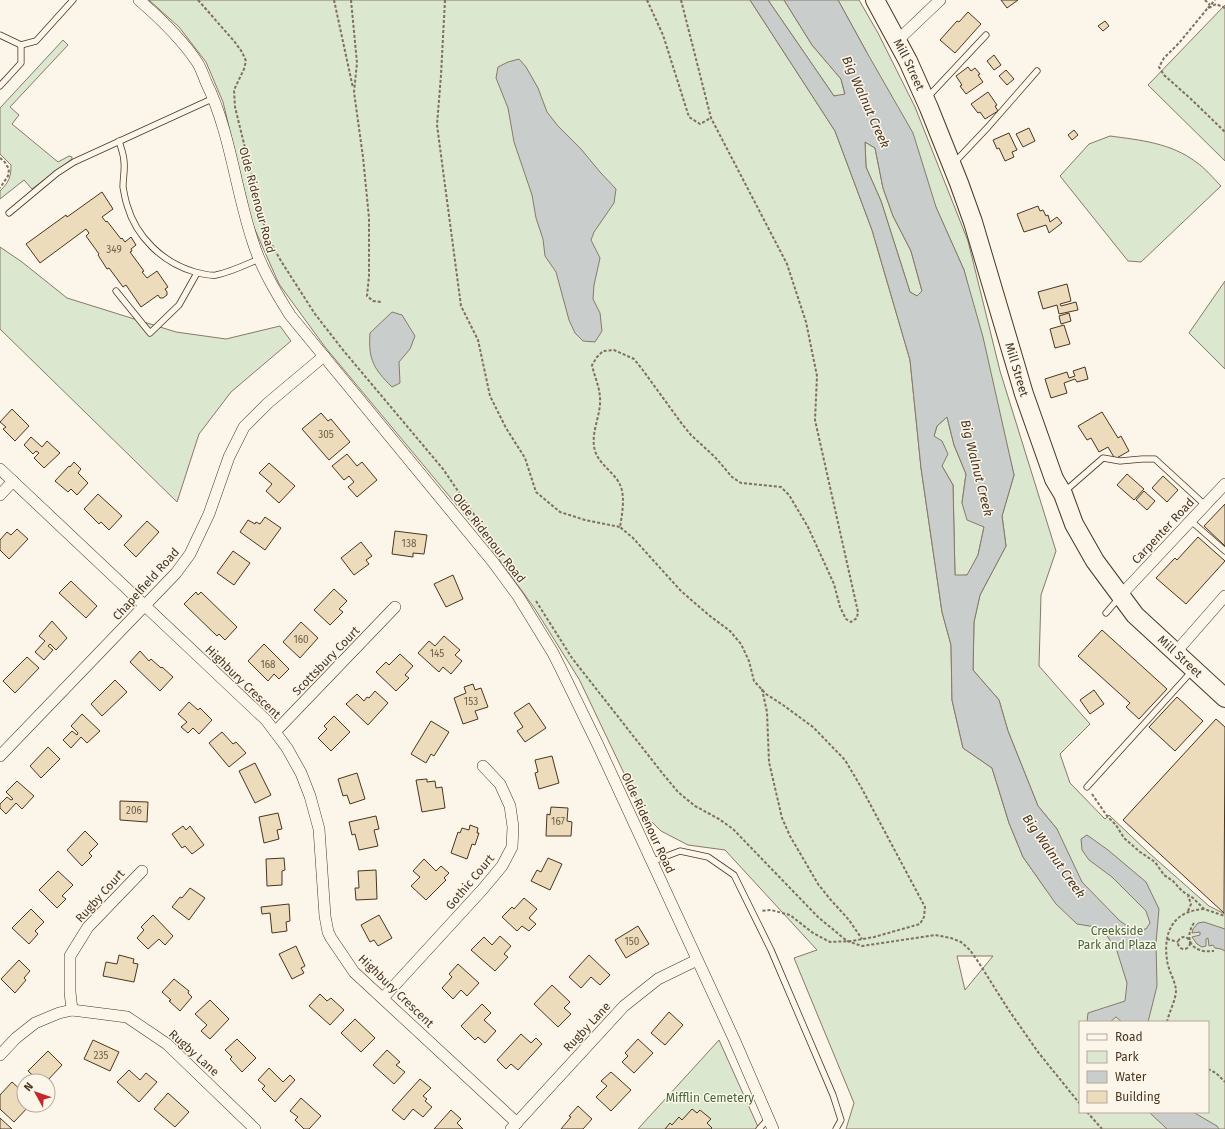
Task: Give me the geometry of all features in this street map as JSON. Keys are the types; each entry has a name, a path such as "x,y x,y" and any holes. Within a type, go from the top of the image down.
{"highway":[{"name":"Mill Street","path":"875,0 908,61 952,165 973,222 1024,394 1054,479 1063,494 1074,524 1095,561 1135,615 1225,698"}],"street":[{"name":"Olde Ridenour Road","path":"139,0 170,28 183,44 197,63 214,98 226,133 244,210 259,259 275,291 290,315 493,562 518,596 553,653 598,745 734,1038 774,1129"},
{"path":"897,41 940,0"},
{"name":"Chapelfield Road","path":"0,756 176,573 190,554 209,514 229,457 244,427 268,403 324,356"},
{"name":"Highbury Crescent","path":"0,469 266,720 287,748 301,773 310,796 319,829 325,916 328,932 331,938 354,972 383,998 514,1126"},
{"path":"0,495 13,481"},
{"name":"Carpenter Road","path":"1120,596 1225,484"},
{"path":"1175,653 1225,596"},
{"name":"Scottsbury Court","path":"275,732 395,607"},
{"name":"Gothic Court","path":"383,998 502,866 512,847 513,827 510,806 500,784 483,766"},
{"name":"Rugby Court","path":"72,1010 70,992 70,956 88,927 142,871"},
{"name":"Rugby Lane","path":"514,1126 624,1006 658,979 697,960"},
{"name":"Rugby Lane","path":"0,1055 16,1038 35,1023 72,1010 127,1017 167,1044 255,1129"}],"lane":[{"path":"0,35 21,44 36,41 73,0"},
{"path":"925,100 986,35"},
{"path":"0,86 21,63 21,44"},
{"path":"952,165 988,127 1037,71"},
{"path":"9,213 57,173 74,162 214,98"},
{"path":"119,141 124,162 123,186 127,205 140,235 152,247 169,261 185,269 204,274 215,275 259,259"},
{"path":"116,292 150,333 179,305 197,273"},
{"path":"1063,494 1103,458 1120,461 1142,458 1155,459 1205,505"},
{"path":"1191,520 1225,551"},
{"path":"1106,613 1120,596"},
{"path":"1087,787 1193,669"},
{"path":"652,862 680,851 708,857 734,875 771,950 833,1095 841,1120 836,1129"},
{"path":"759,1129 769,1118"}],"path":[{"path":"198,0 234,41 242,52 246,61 244,70 234,90 235,107 268,238 315,314 343,350 443,469 496,545"},
{"path":"334,0 354,92 363,157 369,218 369,276 367,296 373,301 381,302"},
{"path":"351,0 357,63 354,92"},
{"path":"445,0 437,125 461,306 478,340 490,396 506,428 525,458 536,492 560,512 586,520 620,527 633,538 681,591 730,631 741,644 754,680 766,694 813,727 844,760 861,787 925,907 924,917 920,924 905,930 862,939 830,942 813,933 790,915 771,910 752,913"},
{"path":"647,0 663,35 689,117 700,124 711,118"},
{"path":"620,527 623,500 621,487 596,456 594,446 594,432 600,405 600,391 594,376 592,364 603,351 614,350 634,359 682,424 715,457 732,477 741,483 781,487 789,494 808,527 822,557 834,584 840,607 846,618 851,622 857,618 858,612 815,420 817,376 806,322 787,264 711,118 681,0"},
{"path":"1206,0 1210,5"},
{"path":"1215,0 1179,43 1164,58 1159,67 1164,75 1191,98 1225,132"},
{"path":"1207,9 1216,4 1225,8"},
{"path":"0,158 9,169 8,176 0,188"},
{"path":"533,597 572,658 678,792 695,806 719,819 733,829 818,917 846,941 862,946 935,935 951,938 961,942 970,950 1038,1052 1079,1103"},
{"path":"762,689 767,712 769,762 782,818 790,836 818,884 849,920 862,939"},
{"path":"1087,787 1124,838 1140,852 1155,862 1164,875 1188,896 1193,898 1204,909"},
{"path":"1188,896 1191,904 1188,911"},
{"path":"1167,1021 1176,995 1176,988 1167,960 1167,939 1170,927 1174,921 1188,911 1204,909 1225,916"},
{"path":"1178,942 1180,948 1186,949 1190,945 1189,934 1194,923"},
{"path":"1178,942 1180,938 1184,937 1188,938 1195,947 1202,951 1214,951"},
{"path":"1167,939 1178,942"},
{"path":"1209,1070 1225,1082"},
{"path":"1088,1113 1102,1129"}],"green space":[{"name":"Creekside Park and Plaza","path":"149,0 750,0 835,131 872,230 910,360 921,468 942,612 951,645 952,700 963,748 992,768 1009,823 1023,857 1047,891 1057,829 1038,806 1008,731 999,700 973,670 974,622 980,595 1006,546 1002,516 1014,475 964,270 866,51 838,0 859,0 878,33 915,107 968,241 1000,371 1056,551 1041,595 1039,666 1090,724 1060,754 1070,783 1105,819 1109,815 1209,906 1225,914 1225,1129 846,1129 854,1103 794,958 817,950 725,850 688,845 661,831 643,813 579,679 535,609 480,533 325,347 279,284 252,223 223,102 206,62 179,27","holes":["957,956 993,956 965,990"]},
{"path":"768,0 784,0 812,45 841,79 845,95 834,96"},
{"path":"1225,5 1225,161 1148,85"},
{"path":"63,40 68,45 10,107 19,115 12,124 58,162 69,156 72,157 72,159 32,189 24,180 0,199 0,191 6,185 11,173 11,165 0,154 0,108"},
{"path":"1110,136 1155,143 1176,150 1199,164 1221,186 1141,262 1128,261 1060,176 1089,144"},
{"path":"865,142 875,148 883,188 893,216 911,251 922,291 917,296 910,292 881,201 866,167"},
{"path":"0,247 22,262 67,298 176,332 226,339 280,326 291,341 231,392 199,434 177,502 0,329"},
{"path":"1225,281 1225,369 1189,333"},
{"path":"947,417 954,445 966,474 962,503 984,527 978,555 968,575 955,576 953,485 942,466 934,436 937,426"},
{"name":"Mifflin Cemetery","path":"719,1040 759,1129 638,1129"}],"water":[{"name":"Big Walnut Creek","path":"750,0 768,0 834,96 845,94 841,79 812,45 784,0 838,0 913,133 936,207 964,270 983,337 1014,475 1002,516 1006,546 980,595 974,622 973,670 999,700 1008,731 1038,806 1057,829 1082,882 1120,921 1133,930 1146,929 1150,923 1146,911 1112,877 1089,860 1082,850 1081,839 1087,835 1108,850 1146,882 1159,909 1156,943 1157,986 1148,1021 1121,1021 1116,1017 1111,1021 1087,1021 1088,1013 1125,1001 1127,983 1117,951 1102,928 1077,924 1056,904 1023,857 1009,823 992,768 963,748 952,700 951,645 942,612 921,468 910,360 872,230 835,131","holes":["865,142 875,148 883,188 893,216 911,251 922,291 917,296 910,292 881,201 866,167","947,417 954,445 966,474 962,503 967,520 984,527 978,555 967,575 955,575 953,485 942,466 948,454 942,441 934,436 937,426"]},
{"path":"519,59 526,67 538,88 547,112 616,189 614,203 594,232 591,240 600,258 594,285 593,299 600,313 602,331 595,342 583,341 575,333 569,320 556,272 545,256 543,239 536,218 532,195 514,142 508,108 496,78 498,67"},
{"path":"392,312 402,315 415,336 410,349 399,362 400,383 392,387 381,375 371,357 370,333"},
{"path":"1204,922 1225,929 1225,951 1215,948 1213,945 1209,946 1208,938 1206,939 1206,946 1202,947 1197,944 1192,937 1200,935 1200,932 1192,933 1193,929 1198,923"},
{"path":"1150,1113 1195,1113 1217,1126 1219,1129 1167,1129"}],"building":[{"path":"1001,0 1018,0 1007,8"},
{"path":"968,12 981,24 955,53 940,40 957,21 959,22"},
{"path":"1105,21 1109,26 1103,31 1098,26"},
{"path":"994,55 1001,65 994,70 987,61"},
{"path":"968,67 971,71 975,68 980,74 978,75 983,82 966,94 960,86 962,85 956,76"},
{"path":"1006,70 1014,79 1007,85 999,76"},
{"path":"988,92 997,105 995,106 998,111 985,119 971,104"},
{"path":"1029,128 1035,141 1023,147 1016,134"},
{"path":"1074,130 1078,135 1072,140 1068,135"},
{"path":"1009,133 1017,150 1012,152 1014,157 1005,161 999,148 997,149 993,140"},
{"path":"102,192 113,209 102,217 125,242 131,237 136,245 130,252 144,271 142,272 147,278 157,271 168,287 165,289 167,295 163,298 160,298 158,295 141,307 126,285 123,287 109,268 107,269 98,255 99,254 86,236 89,233 86,229 40,263 26,244 66,215 67,217"},
{"path":"1038,206 1040,211 1043,210 1046,216 1048,215 1050,222 1057,217 1062,223 1049,233 1046,225 1024,232 1017,214"},
{"path":"1067,284 1071,301 1060,304 1061,306 1076,302 1078,310 1059,314 1057,305 1043,309 1038,292"},
{"path":"1069,313 1071,321 1061,324 1059,316"},
{"path":"1064,325 1070,344 1055,348 1050,329"},
{"path":"1085,367 1088,379 1077,382 1075,379 1064,383 1067,393 1051,398 1045,379 1067,372 1069,378 1075,376 1073,371"},
{"path":"12,409 29,426 15,441 3,429 6,427 0,422"},
{"path":"1102,412 1118,438 1121,436 1129,451 1115,459 1108,447 1099,452 1091,438 1087,440 1078,426"},
{"path":"321,413 328,421 331,419 350,442 329,460 302,429"},
{"path":"31,437 42,447 47,441 60,453 44,468 34,458 39,453 36,451 33,454 24,445"},
{"path":"347,454 357,466 362,462 377,480 357,497 348,487 354,482 349,476 344,480 332,466"},
{"path":"74,462 81,469 78,473 88,483 77,495 71,489 68,492 55,481"},
{"path":"269,463 295,486 279,503 266,491 272,484 259,473"},
{"path":"1127,474 1144,489 1134,500 1117,485"},
{"path":"1163,476 1178,490 1167,502 1152,488"},
{"path":"1144,491 1155,501 1147,510 1136,500"},
{"path":"98,494 122,516 109,530 101,522 99,524 84,509"},
{"path":"1225,504 1225,546 1204,526"},
{"path":"265,517 281,528 265,550 240,532 248,520 255,524 256,522 260,524"},
{"path":"147,521 159,532 136,557 124,545"},
{"path":"17,529 28,539 9,559 0,550 0,540 7,532 11,535"},
{"path":"395,531 427,535 424,554 413,553 413,557 392,554"},
{"path":"1198,537 1225,561 1186,604 1156,578 1175,558 1177,560"},
{"path":"361,542 372,556 366,560 369,564 354,575 341,558"},
{"path":"233,551 250,563 234,585 217,573"},
{"path":"453,575 463,599 446,607 434,584"},
{"path":"71,581 97,606 86,618 59,593"},
{"path":"334,589 347,601 339,609 343,612 330,625 314,610"},
{"path":"196,592 198,595 201,592 237,627 225,640 219,634 217,636 184,604"},
{"path":"52,621 67,638 56,650 50,644 48,646 53,650 44,660 35,652 45,641 39,636"},
{"path":"301,622 318,638 300,658 283,642"},
{"path":"1102,630 1167,689 1139,719 1126,707 1130,703 1078,656"},
{"path":"444,636 460,650 455,655 462,661 451,674 443,667 439,672 418,653 429,641 435,646"},
{"path":"264,644 289,669 279,679 274,674 268,681 248,661"},
{"path":"140,651 149,661 151,659 173,677 160,691 130,662"},
{"path":"400,654 413,666 405,675 409,678 396,691 376,672 386,662 389,665"},
{"path":"27,657 39,668 15,693 3,681"},
{"path":"115,680 127,692 102,716 91,704"},
{"path":"473,684 475,690 481,688 488,707 475,711 478,719 463,724 454,698 466,693 464,687"},
{"path":"1094,690 1104,704 1090,714 1080,700"},
{"path":"375,691 388,703 368,725 346,704 357,694 364,701"},
{"path":"1177,697 1203,721 1175,751 1149,727"},
{"path":"189,702 198,710 200,708 212,720 199,734 193,728 188,733 181,727 187,722 178,714"},
{"path":"529,703 546,728 525,742 517,731 523,727 514,713"},
{"path":"82,714 100,731 87,743 81,737 71,748 63,740 72,731 77,735 78,733 71,726"},
{"path":"334,716 350,732 331,751 318,738 327,729 324,726"},
{"path":"1216,719 1225,727 1224,913 1123,820"},
{"path":"431,721 449,732 434,756 431,754 426,763 411,754"},
{"path":"222,732 233,744 236,742 246,753 229,767 209,743"},
{"path":"48,747 60,759 41,778 30,766"},
{"path":"552,756 559,783 539,789 535,773 538,772 535,760"},
{"path":"255,763 271,795 255,803 239,771"},
{"path":"357,773 365,799 350,804 347,795 343,796 338,779"},
{"path":"427,779 427,782 435,781 436,788 442,787 445,808 422,812 416,780"},
{"path":"17,781 34,796 22,809 16,803 6,814 0,808 0,804 7,797 11,800 13,799 6,792"},
{"path":"120,801 148,802 147,822 120,820"},
{"path":"551,807 568,808 567,821 572,822 571,836 546,836 547,814 550,815"},
{"path":"278,813 282,829 277,830 279,839 264,843 259,817"},
{"path":"376,816 379,829 374,830 378,846 359,850 355,834 352,835 349,822"},
{"path":"470,825 478,828 477,833 479,833 475,845 472,844 467,859 451,853 458,832 460,833 462,828 469,830"},
{"path":"183,826 186,830 190,826 204,845 192,854 185,846 182,848 172,834"},
{"path":"85,831 98,844 89,853 92,856 82,866 67,850"},
{"path":"284,858 285,870 282,871 282,885 267,886 266,859"},
{"path":"548,858 562,864 550,890 531,881 537,870 541,872"},
{"path":"424,859 436,871 441,866 449,873 444,878 446,880 426,900 411,886 420,877 413,871"},
{"path":"376,870 377,899 356,900 355,888 359,888 358,871"},
{"path":"58,871 73,885 62,896 66,899 57,908 39,890"},
{"path":"190,888 205,898 189,920 172,907"},
{"path":"524,898 537,909 529,918 536,924 529,931 522,926 517,931 502,917 512,907 514,909"},
{"path":"289,904 290,921 286,922 287,931 272,933 270,913 262,914 261,907"},
{"path":"31,909 44,922 35,931 38,934 29,944 12,928"},
{"path":"153,915 173,936 165,945 159,939 148,949 137,938 144,930 141,927"},
{"path":"379,915 392,938 378,946 374,940 370,942 361,925"},
{"path":"638,926 649,944 626,958 615,940"},
{"path":"500,936 511,946 504,954 508,957 495,971 471,950 484,937 492,945"},
{"path":"296,946 305,966 301,968 304,973 292,979 279,954"},
{"path":"119,955 134,959 133,963 138,964 134,982 103,976 106,962 117,964"},
{"path":"589,955 610,975 600,985 591,977 581,988 569,977"},
{"path":"19,960 30,971 24,978 26,980 15,993 1,979"},
{"path":"458,964 479,983 467,996 461,990 453,999 442,988 452,977 449,974"},
{"path":"174,979 189,991 188,993 192,997 180,1011 162,992"},
{"path":"552,985 570,1002 564,1008 571,1014 558,1027 534,1004"},
{"path":"320,994 327,1001 331,998 344,1010 330,1025 309,1006"},
{"path":"210,1000 229,1019 210,1039 201,1031 207,1025 195,1014"},
{"path":"482,1004 491,1013 484,1020 496,1031 485,1043 478,1037 475,1040 461,1026"},
{"path":"669,1012 683,1025 665,1045 651,1033"},
{"path":"355,1019 375,1038 361,1052 341,1033"},
{"path":"521,1034 531,1043 536,1038 542,1044 518,1070 511,1064 506,1069 497,1060"},
{"path":"237,1039 256,1058 242,1072 230,1059 232,1057 225,1050"},
{"path":"638,1039 653,1053 634,1073 622,1062 628,1056 625,1053"},
{"path":"93,1040 119,1052 110,1071 84,1059"},
{"path":"387,1050 400,1062 396,1065 405,1072 394,1084 373,1065"},
{"path":"48,1051 62,1065 54,1073 30,1073 28,1071"},
{"path":"269,1068 283,1082 290,1075 295,1080 275,1102 262,1089 265,1086 258,1080"},
{"path":"129,1070 140,1080 146,1073 157,1082 139,1102 117,1082"},
{"path":"611,1072 631,1090 611,1111 596,1097 607,1086 601,1081"},
{"path":"420,1079 431,1088 423,1096 427,1099 425,1101 432,1107 423,1117 413,1109 404,1120 392,1110"},
{"path":"12,1082 16,1086 16,1113 22,1113 14,1122 0,1109 0,1095"},
{"path":"168,1093 189,1112 175,1127 154,1109"},
{"path":"301,1098 321,1116 309,1129 304,1129 295,1120 298,1117 290,1111"},
{"path":"578,1106 592,1119 583,1129 561,1129 571,1117 569,1116"},
{"path":"692,1109 697,1113 700,1110 711,1119 707,1123 712,1128 711,1129 665,1129 670,1123 672,1125 679,1117 682,1120"},
{"path":"451,1110 461,1119 457,1123 463,1129 434,1129"},
{"path":"0,1118 12,1129 0,1129"}]}
